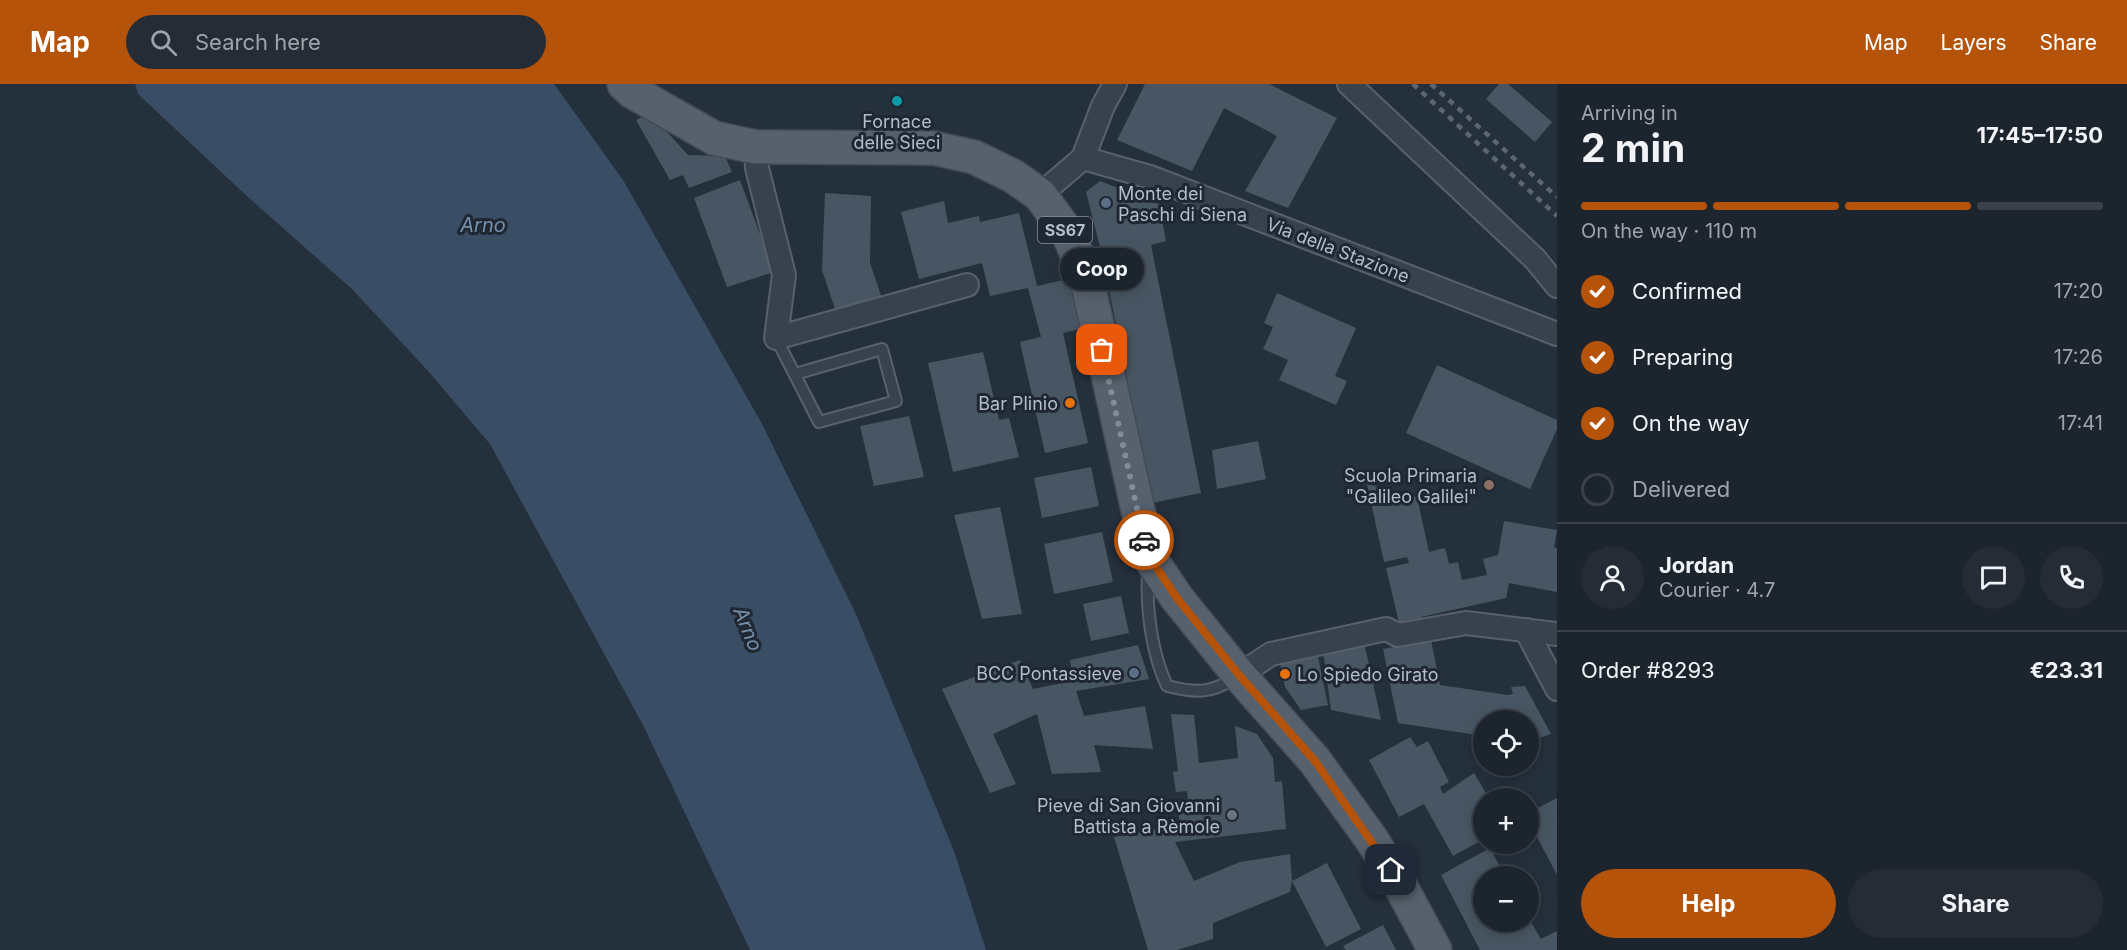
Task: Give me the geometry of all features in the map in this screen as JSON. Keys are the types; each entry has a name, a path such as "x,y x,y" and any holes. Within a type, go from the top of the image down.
{"main road":[{"name":"SS67","path":"624,84 633,92 714,138 756,147 933,148 974,157 1013,176 1040,195 1069,235 1087,280 1148,555 1177,598 1239,675 1315,761 1372,840 1436,950"}],"street":[{"path":"1040,195 1083,158 1103,106 1115,84"},
{"path":"1349,84 1535,259 1557,286"},
{"path":"756,147 757,168 784,274 776,338 967,285"},
{"name":"Via della Stazione","path":"1083,158 1150,177 1557,334"},
{"path":"1239,675 1271,654 1386,629 1398,635 1466,623 1557,634"},
{"path":"1526,630 1557,689"}],"lane":[{"path":"776,338 819,422 896,401 882,349 795,374"},
{"path":"1148,555 1146,595 1159,669 1167,686 1192,692 1218,688 1239,675"}],"water":[{"name":"Arno","path":"135,84 554,84 623,180 761,422 855,612 954,851 986,950 750,950 644,727 490,444 428,371 352,289 250,199 138,94"}],"building":[{"path":"1145,84 1269,84 1337,118 1288,208 1245,191 1277,136 1224,108 1192,171 1117,140"},
{"path":"1499,84 1508,84 1552,122 1535,142 1486,99"},
{"path":"650,113 688,155 725,156 732,172 689,188 683,175 670,180 636,120"},
{"path":"740,180 774,272 727,287 694,198"},
{"path":"1100,181 1159,204 1166,241 1151,245 1201,493 1152,503 1102,255 1086,192"},
{"path":"825,193 871,196 870,263 884,304 837,315 822,270"},
{"path":"944,201 948,223 979,216 980,222 1019,213 1037,286 1072,278 1084,328 1063,333 1088,443 1045,453 1020,342 1041,337 1028,288 990,296 982,263 919,279 901,212"},
{"path":"1277,293 1356,328 1335,376 1347,381 1336,405 1279,380 1288,360 1263,349 1273,327 1264,323"},
{"path":"983,352 999,420 1009,418 1019,457 953,472 928,363"},
{"path":"1437,365 1557,420 1557,429 1530,489 1406,433"},
{"path":"909,416 924,477 874,486 860,426"},
{"path":"1258,441 1266,479 1217,489 1212,450"},
{"path":"1091,467 1099,506 1042,518 1034,478"},
{"path":"1367,484 1417,497 1429,552 1445,548 1449,564 1458,562 1462,580 1487,575 1483,559 1498,555 1504,521 1557,530 1554,547 1557,548 1557,592 1509,583 1506,598 1421,617 1424,626 1401,631 1386,568 1409,563 1407,557 1384,562"},
{"path":"1000,507 1022,614 982,619 954,515"},
{"path":"1102,532 1113,582 1054,594 1044,544"},
{"path":"1121,596 1129,633 1091,641 1083,604"},
{"path":"1431,640 1440,685 1508,695 1513,694 1511,687 1525,686 1538,710 1473,710 1473,734 1398,723 1383,649"},
{"path":"1364,642 1381,720 1331,710 1323,651"},
{"path":"1138,645 1149,679 1076,691 1084,716 1145,706 1153,749 1094,745 1101,772 1052,774 1037,714 993,734 1016,784 990,793 942,689 1020,660 1033,689 1073,681 1070,660"},
{"path":"1317,652 1328,705 1301,710 1285,687 1280,662"},
{"path":"1539,712 1551,734 1539,738"},
{"path":"1171,714 1194,715 1199,763 1238,758 1235,726 1257,734 1273,758 1275,782 1282,781 1286,829 1175,842 1194,881 1240,862 1290,854 1292,881 1290,892 1213,923 1213,939 1177,950 1148,950 1114,837 1180,825 1177,801 1188,799 1187,791 1176,792 1173,772 1178,771"},
{"path":"1410,737 1417,747 1428,741 1449,782 1440,787 1443,794 1473,774 1483,788 1473,788 1473,845 1453,856 1424,804 1399,817 1369,760"},
{"path":"1557,798 1557,875 1539,841 1539,807"},
{"path":"1479,854 1493,854 1500,866 1473,866 1473,932 1537,932 1541,939 1557,931 1557,950 1480,950 1441,875"},
{"path":"1327,863 1361,929 1326,947 1292,881"},
{"path":"1383,925 1396,950 1346,950 1343,946"}],"railway":[{"path":"1413,84 1557,216"},
{"path":"1431,84 1557,197"}],"way so far":[{"path":"1102,350 1144,540"}],"place":[{"name":"Fornace delle Sieci","path":"897,101"},
{"name":"Monte dei Paschi di Siena","path":"1106,203"},
{"name":"Coop","path":"1102,350"},
{"name":"Bar Plinio","path":"1070,403"},
{"name":"Scuola Primaria \"Galileo Galilei\"","path":"1489,485"},
{"name":"BCC Pontassieve","path":"1134,673"},
{"name":"Lo Spiedo Girato","path":"1285,674"},
{"name":"Pieve di San Giovanni Battista a Rèmole","path":"1232,815"}],"route":[{"path":"1144,540 1148,555 1177,598 1239,675 1315,761 1391,870"}]}
